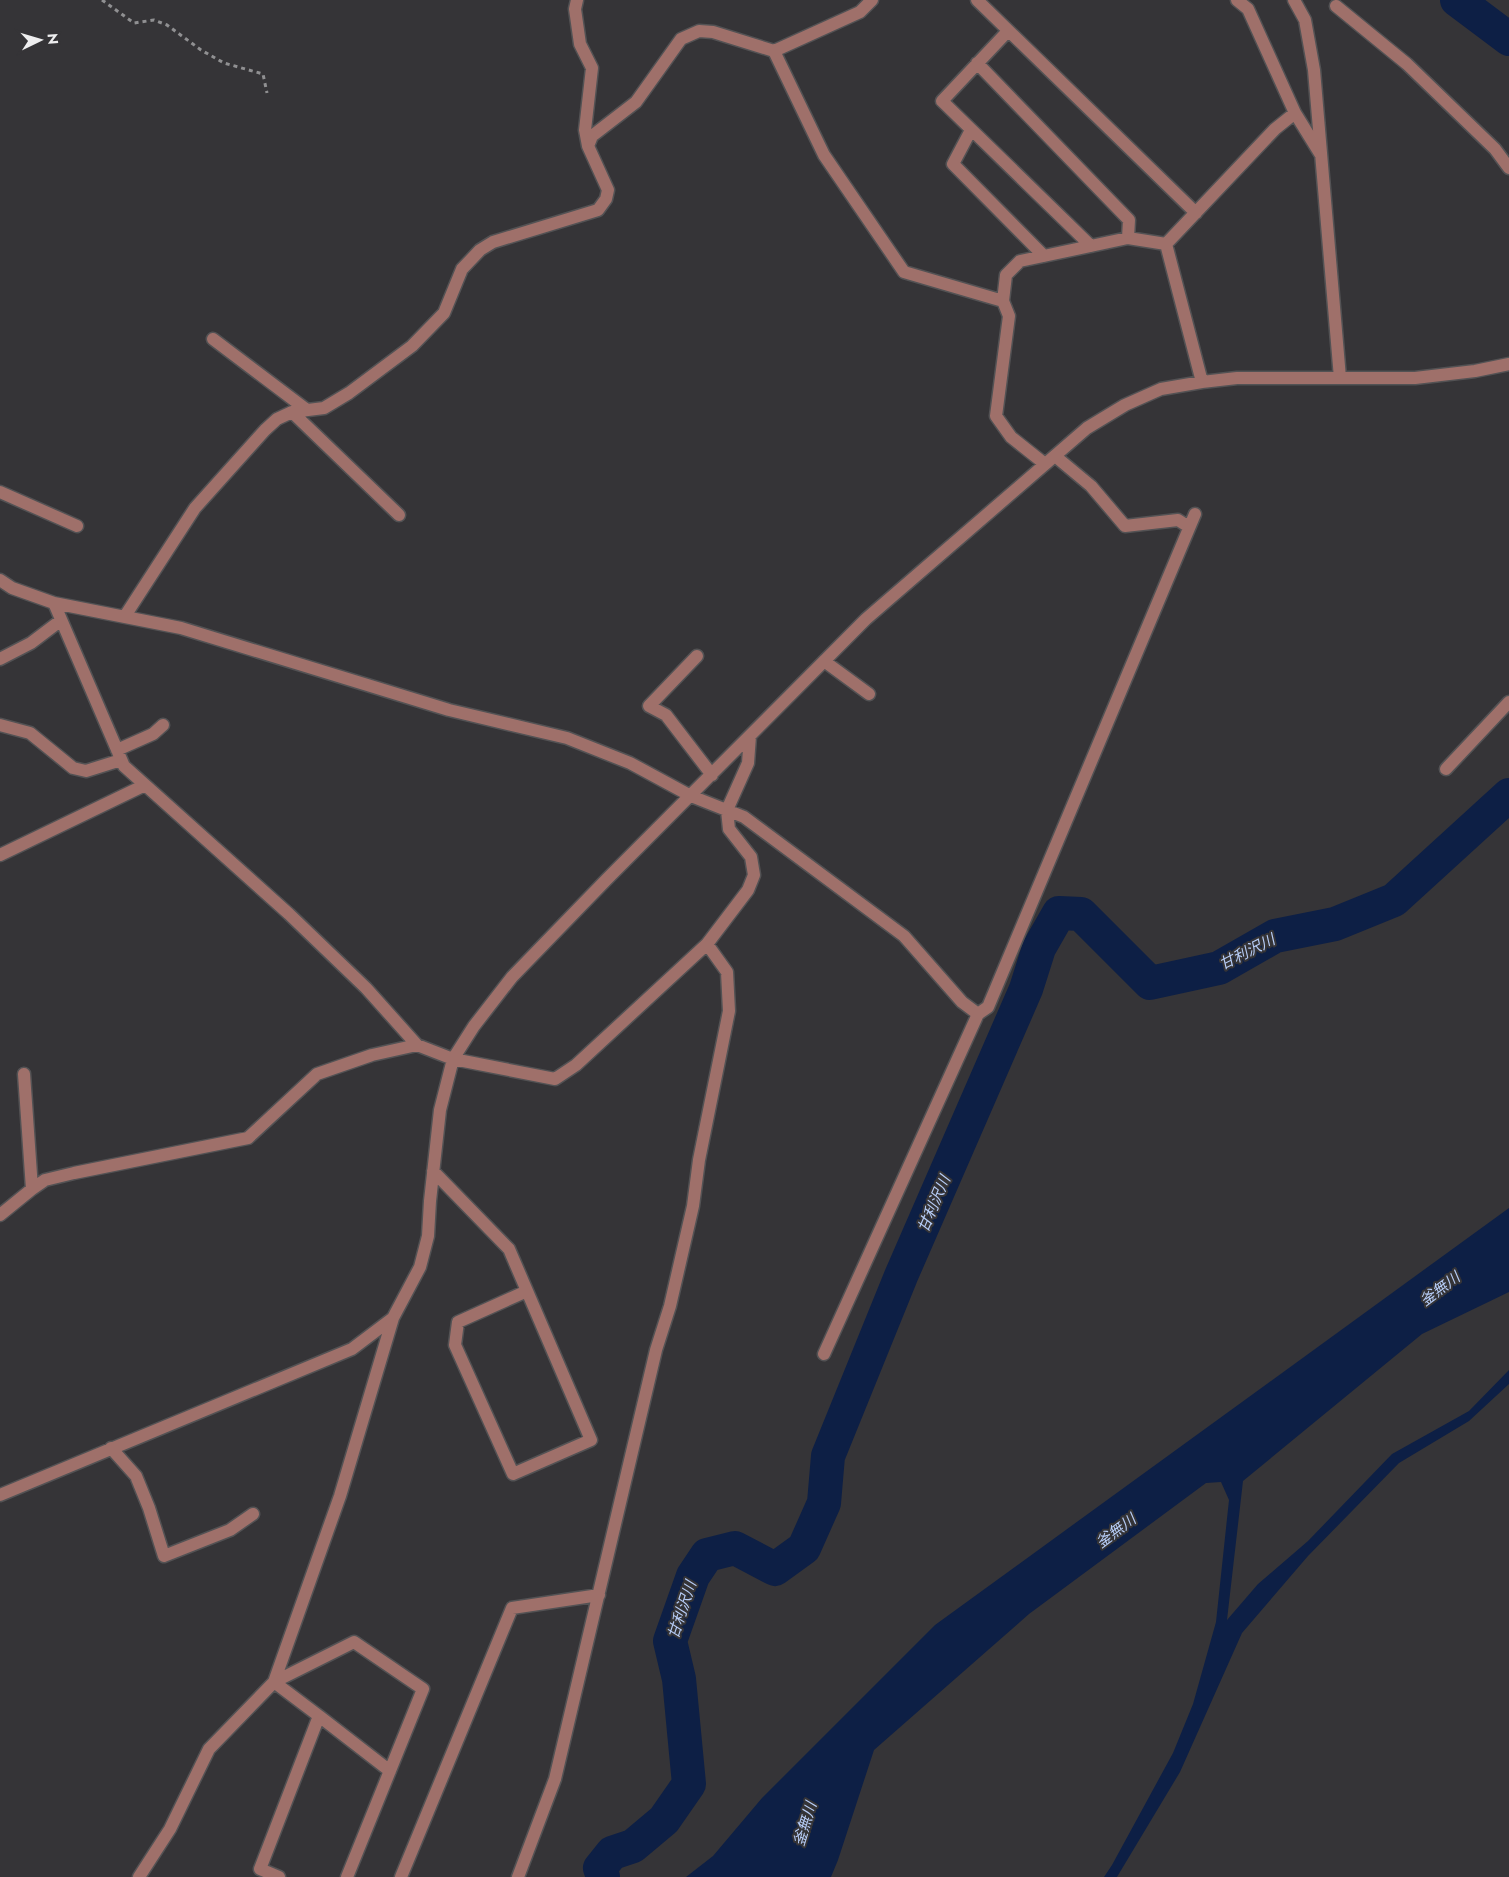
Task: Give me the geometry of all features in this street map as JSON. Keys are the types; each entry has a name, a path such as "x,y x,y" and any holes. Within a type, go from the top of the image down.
{"street":[{"path":"125,616 195,508 264,430 277,419 292,412 324,408 349,393 412,346 444,313 462,269 480,250 494,242 598,210 606,199 608,190 588,146 585,130 592,68 580,44 575,9 577,0"},
{"path":"588,146 592,136 636,102 681,39 699,31 713,32 774,51 860,12 872,0"},
{"path":"977,0 1196,213"},
{"path":"1237,0 1248,9 1295,113 1322,157"},
{"path":"1294,0 1305,20 1311,45 1340,378"},
{"path":"1336,6 1407,64 1494,149 1509,168"},
{"path":"1008,30 942,101 1091,246"},
{"path":"774,51 824,155 904,272 1003,301"},
{"path":"977,63 1128,220 1128,238"},
{"path":"1166,244 1275,129 1295,113"},
{"path":"971,130 953,164 1044,256"},
{"path":"1166,244 1128,238 1020,261 1006,275 1003,301 1009,316 996,416 1011,437 1091,486 1125,526 1178,520 1189,527"},
{"path":"1166,244 1202,382"},
{"path":"213,339 307,410"},
{"path":"274,1682 340,1496 393,1318 420,1267 428,1236 440,1110 453,1059 474,1026 512,977 866,619 1087,428 1125,405 1161,389 1202,382 1237,378 1415,378 1475,371 1509,364"},
{"path":"292,412 399,515"},
{"path":"0,492 77,526"},
{"path":"824,1354 978,1014 988,1007 1195,514"},
{"path":"0,580 12,588 54,603 182,628 449,710 567,738 630,763 691,796 744,817 904,936 962,1002 978,1014"},
{"path":"0,593 12,588"},
{"path":"54,603 60,622 124,766 289,914 366,988 417,1045 453,1059 520,1074 555,1079 576,1065 707,944 748,890 754,875 751,858 729,829 727,810 748,763 750,736"},
{"path":"0,659 31,644 60,622"},
{"path":"697,656 649,706 666,715 712,775"},
{"path":"824,661 869,694"},
{"path":"1446,769 1509,702"},
{"path":"0,725 30,733 73,768 86,771 119,755 153,734 163,725"},
{"path":"0,855 145,785"},
{"path":"518,1877 555,1779 652,1369 670,1306 691,1215 699,1160 729,1011 727,972 707,944"},
{"path":"0,1215 32,1188 45,1180 248,1138 317,1074 372,1055 417,1045"},
{"path":"24,1074 32,1188"},
{"path":"433,1171 509,1249 592,1440 513,1474 456,1344 458,1322 527,1291"},
{"path":"0,1495 111,1448 284,1379 352,1349 393,1318"},
{"path":"111,1448 136,1476 149,1508 164,1556 230,1530 253,1514"},
{"path":"401,1877 512,1608 599,1594"},
{"path":"139,1877 170,1829 209,1750 274,1682 354,1642 423,1689 347,1877"},
{"path":"274,1682 390,1771"},
{"path":"279,1877 260,1869 319,1716"}],"path":[{"path":"102,0 134,23 154,20 167,25 201,50 224,62 263,74 267,93"}],"water":[{"name":"釜無川","path":"1509,1208 1509,1292 1422,1334 1243,1481 1227,1620 1258,1584 1308,1541 1392,1454 1469,1411 1509,1370 1509,1384 1469,1421 1399,1463 1308,1556 1242,1633 1180,1772 1117,1877 1104,1877 1173,1753 1193,1704 1216,1622 1229,1500 1221,1482 1206,1483 1029,1614 874,1750 831,1877 686,1877 713,1856 762,1798 935,1625"}],"waterway":[{"name":"甘利沢川","path":"1457,0 1509,39"},
{"name":"甘利沢川","path":"603,1877 600,1868 612,1853 633,1846 664,1820 689,1784 679,1679 670,1641 693,1576 707,1555 735,1548 775,1569 804,1548 824,1503 828,1456 901,1276 1026,989 1039,948 1059,913 1081,914 1150,983 1219,968 1275,936 1335,924 1394,900 1509,795"}]}
